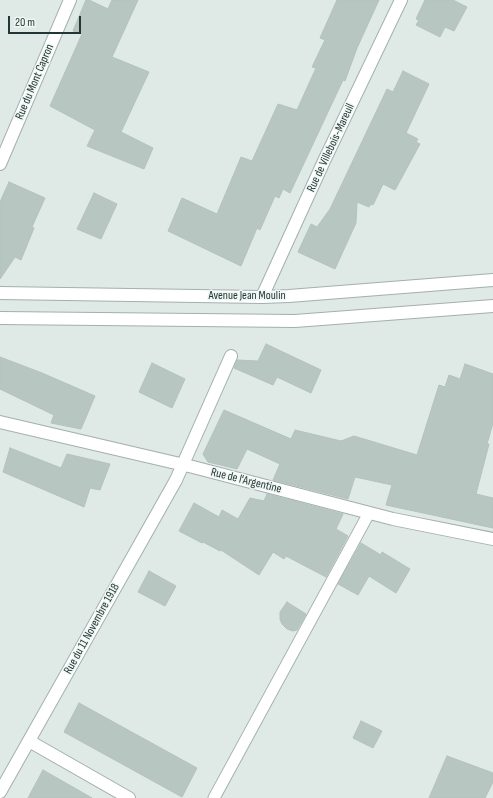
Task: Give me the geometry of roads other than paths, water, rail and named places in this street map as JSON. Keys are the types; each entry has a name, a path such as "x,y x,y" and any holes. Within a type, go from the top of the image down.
{"street":[{"name":"Rue du Mont Capron","path":"0,164 70,0"},
{"name":"Rue de Villebois-Mareuil","path":"262,297 324,161 401,0"},
{"name":"Avenue Jean Moulin","path":"0,293 262,297 295,296 493,280"},
{"name":"Avenue Jean Moulin","path":"0,318 295,321 493,306"},
{"path":"183,465 231,356"},
{"name":"Rue de l'Argentine","path":"0,422 183,465 423,526 493,539"},
{"name":"Rue du 11 Novembre 1918","path":"0,792 176,480 183,465"},
{"path":"29,741 129,798"}],"lane":[{"path":"214,798 369,513"}]}
